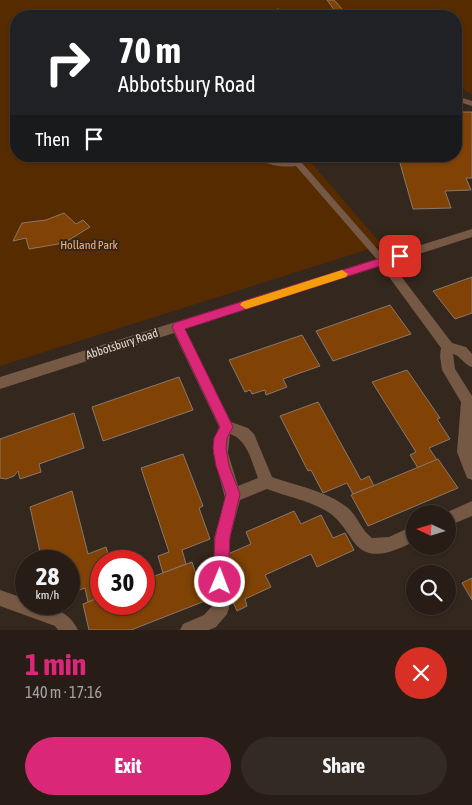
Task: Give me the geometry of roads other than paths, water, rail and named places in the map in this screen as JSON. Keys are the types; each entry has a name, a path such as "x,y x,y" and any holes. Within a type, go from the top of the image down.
{"street":[{"name":"Abbotsbury Road","path":"0,383 472,233"},
{"path":"383,261 448,347 461,351 472,362"},
{"path":"178,327 226,427 243,432 249,439 267,482"},
{"path":"448,347 444,360 447,368 470,401 470,415 464,451 466,462 472,474"},
{"path":"189,630 210,621 221,608 220,569 222,537 233,494 219,448 226,427"},
{"path":"233,494 267,482 330,504 346,516 359,537 371,546 384,546 406,537"},
{"path":"456,515 472,508"},
{"path":"0,598 61,620 69,630"}],"lane":[{"path":"274,162 280,164 287,162"},
{"path":"303,162 383,261"}],"park label":[{"name":"Holland Park","path":"89,245"}]}
